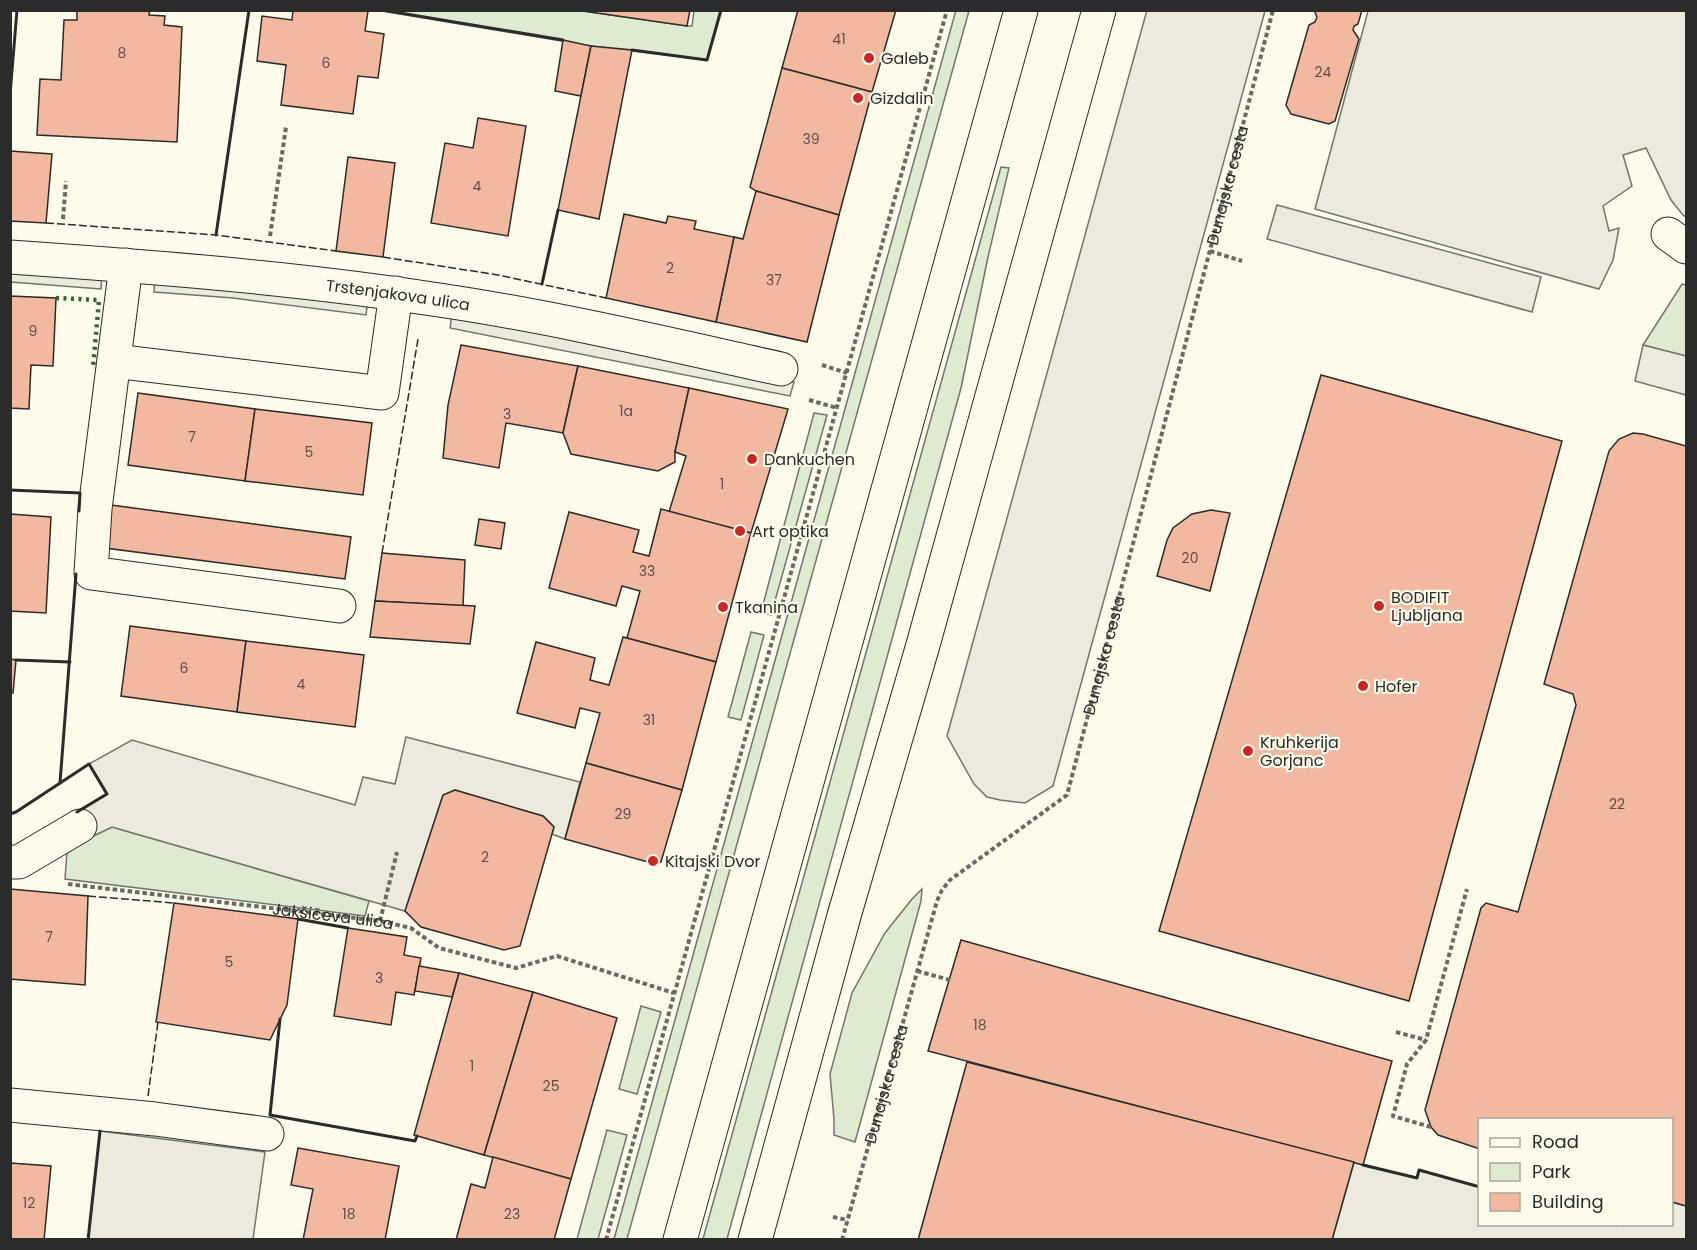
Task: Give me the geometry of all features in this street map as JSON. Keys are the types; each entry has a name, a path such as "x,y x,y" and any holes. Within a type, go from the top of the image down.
{"main road":[{"path":"680,1239 1021,10"},
{"path":"755,1239 1099,10"},
{"name":"Trstenjakova ulica","path":"10,257 126,265 396,293 582,324 781,369"},
{"path":"126,265 91,544 91,573 339,606"},
{"path":"114,361 382,393 396,293"},
{"path":"15,862 80,826"},
{"path":"10,1106 156,1119 267,1134"}],"path":[{"path":"606,1239 947,10"},
{"name":"Dunajska cesta","path":"843,1239 917,971 942,890 950,880 1067,795 1273,10"},
{"path":"269,242 286,127"},
{"path":"63,224 66,181"},
{"path":"1210,251 1242,261"},
{"path":"816,364 847,373"},
{"path":"806,399 837,408"},
{"path":"380,921 397,852"},
{"name":"Jakšičeva ulica","path":"15,862 54,882 380,921 411,928 439,948 516,968 557,956 674,993"},
{"path":"1431,1127 1393,1116 1407,1064 1426,1040 1467,889"},
{"path":"917,971 950,980"},
{"path":"1396,1032 1426,1040"},
{"path":"833,1217 848,1220"}],"green space":[{"path":"576,10 687,26 692,26 694,11 721,11 707,60 591,46 382,11"},
{"path":"956,10 969,11 627,1239 614,1239"},
{"path":"1001,167 1009,168 961,388 727,1239 703,1239"},
{"path":"1682,284 1686,285 1686,356 1643,345"},
{"path":"814,413 827,415 771,615 761,612"},
{"path":"751,632 764,635 741,720 728,717"},
{"path":"112,827 369,901 365,916 65,879 67,851"},
{"path":"922,889 921,901 855,1142 834,1135 830,1074 852,993 885,933"},
{"path":"641,1006 661,1012 637,1094 619,1089"},
{"path":"607,1130 627,1135 598,1239 577,1239"}],"shaded area":[{"path":"1147,10 1265,11 1053,786 1025,803 1000,800 987,797 974,784 947,736"},
{"path":"1368,11 1686,11 1686,217 1671,200 1646,148 1623,155 1632,186 1603,206 1609,231 1619,228 1613,260 1599,289 1315,209"},
{"path":"1277,205 1541,277 1532,312 1267,239"},
{"path":"10,268 102,274 101,289 11,282"},
{"path":"155,277 368,300 366,315 233,298 154,292"},
{"path":"452,314 794,382 790,396 450,328"},
{"path":"1643,345 1686,356 1686,395 1635,381"},
{"path":"406,737 580,782 565,839 552,834 554,827 543,816 455,790 443,795 405,911 112,827 87,839 73,815 106,794 89,764 132,740 355,805 363,777 395,784"},
{"path":"100,1131 265,1152 253,1239 88,1239"},
{"path":"1354,1162 1416,1178 1419,1170 1478,1187 1478,1226 1673,1226 1673,1202 1686,1206 1686,1239 1332,1240"}],"building":[{"path":"77,10 150,10 149,15 165,16 164,25 182,27 177,142 37,135 40,79 61,80 64,20 77,20"},
{"path":"293,10 368,11 365,31 384,34 378,78 358,76 353,114 281,105 286,65 257,61 262,16 292,20"},
{"path":"576,10 690,10 687,26"},
{"path":"798,10 896,10 872,92 782,68"},
{"path":"1314,10 1362,10 1358,24 1353,30 1359,39 1335,121 1329,124 1291,114 1286,105 1309,25 1315,22 1317,17"},
{"path":"563,40 591,46 581,96 555,91"},
{"path":"591,46 632,50 599,219 558,210"},
{"path":"782,68 872,92 839,215 756,191 750,187"},
{"path":"478,118 526,126 508,236 431,223 445,143 473,148"},
{"path":"10,151 52,154 46,223 10,221"},
{"path":"348,157 395,163 383,257 336,251"},
{"path":"756,191 839,215 807,342 716,322 734,237 743,239"},
{"path":"624,214 666,223 668,216 696,221 694,229 734,237 716,322 606,298"},
{"path":"10,296 56,298 53,366 31,365 29,409 10,408"},
{"path":"461,345 578,366 563,433 506,423 499,468 443,458 448,405"},
{"path":"578,366 689,388 675,452 675,462 658,471 571,454 563,433"},
{"name":"Hofer","path":"1321,375 1562,441 1409,1001 1159,931"},
{"path":"689,388 788,409 751,533 669,512 686,456 675,452"},
{"path":"138,393 255,409 245,481 128,465"},
{"path":"255,409 372,423 363,495 245,481"},
{"path":"1633,433 1643,434 1686,446 1686,1206 1673,1202 1673,1118 1478,1118 1478,1148 1438,1135 1431,1127 1425,1110 1481,908 1486,903 1518,912 1576,705 1573,694 1544,684 1609,451 1619,439"},
{"path":"111,505 351,537 345,579 105,548"},
{"path":"661,509 751,533 716,662 627,638 640,591 622,586 616,606 549,588 569,512 639,530 633,552 649,556"},
{"path":"1211,510 1230,513 1210,591 1157,576 1167,540 1173,528 1192,514"},
{"path":"10,514 51,517 46,613 10,611"},
{"path":"479,519 505,523 501,549 475,545"},
{"path":"382,553 465,560 463,606 375,601"},
{"path":"375,601 475,606 470,644 370,637"},
{"path":"130,626 246,641 237,712 121,696"},
{"path":"623,637 716,662 682,790 586,763 600,713 580,708 575,728 517,713 536,642 595,658 590,680 609,685"},
{"path":"246,641 364,655 355,727 237,712"},
{"path":"10,659 16,660 13,693 10,693"},
{"path":"586,763 682,790 661,862 655,864 565,839"},
{"path":"455,790 543,816 554,827 520,946 504,950 421,927 405,911 443,795"},
{"path":"10,889 88,896 85,985 10,979"},
{"path":"174,903 298,919 287,1005 270,1040 156,1022"},
{"path":"348,928 407,937 404,955 421,958 414,995 396,992 391,1025 334,1016"},
{"path":"961,940 1392,1061 1363,1165 928,1051"},
{"path":"419,966 459,973 452,997 415,991"},
{"path":"459,973 533,992 484,1155 414,1135"},
{"path":"533,992 617,1018 571,1179 484,1155"},
{"path":"967,1062 1354,1162 1332,1240 918,1240"},
{"path":"298,1148 399,1166 385,1240 303,1240 313,1189 291,1185"},
{"path":"493,1157 571,1179 554,1240 456,1240 471,1184 485,1188"},
{"path":"10,1163 51,1166 44,1240 10,1240"}],"hedge":[{"path":"56,298 99,300 93,368"}],"fence":[{"path":"46,223 216,235 336,251"},
{"path":"383,257 498,275 606,298"},
{"path":"382,553 418,339"},
{"path":"88,896 174,903"},
{"path":"148,1096 158,1022"}],"wall":[{"path":"10,95 17,10"},
{"path":"216,235 249,10"},
{"path":"382,10 563,40"},
{"path":"632,50 707,60 721,10"},
{"path":"542,284 558,210"},
{"path":"10,490 80,493 79,511"},
{"path":"60,783 76,574"},
{"path":"16,660 70,662"},
{"path":"10,814 89,764 107,794 77,812"},
{"path":"298,919 348,928"},
{"path":"280,1019 270,1115 415,1141 417,1136"},
{"path":"88,1240 100,1131"},
{"path":"1363,1165 1417,1178 1419,1170 1478,1186"}],"place":[{"name":"Galeb","path":"869,58"},
{"name":"Gizdalin","path":"858,98"},
{"name":"Dankuchen","path":"752,459"},
{"name":"Art optika","path":"740,531"},
{"name":"BODIFIT Ljubljana","path":"1379,606"},
{"name":"Tkanina","path":"723,607"},
{"name":"Hofer","path":"1363,686"},
{"name":"Kruhkerija Gorjanc","path":"1248,751"},
{"name":"Kitajski Dvor","path":"653,861"}]}
